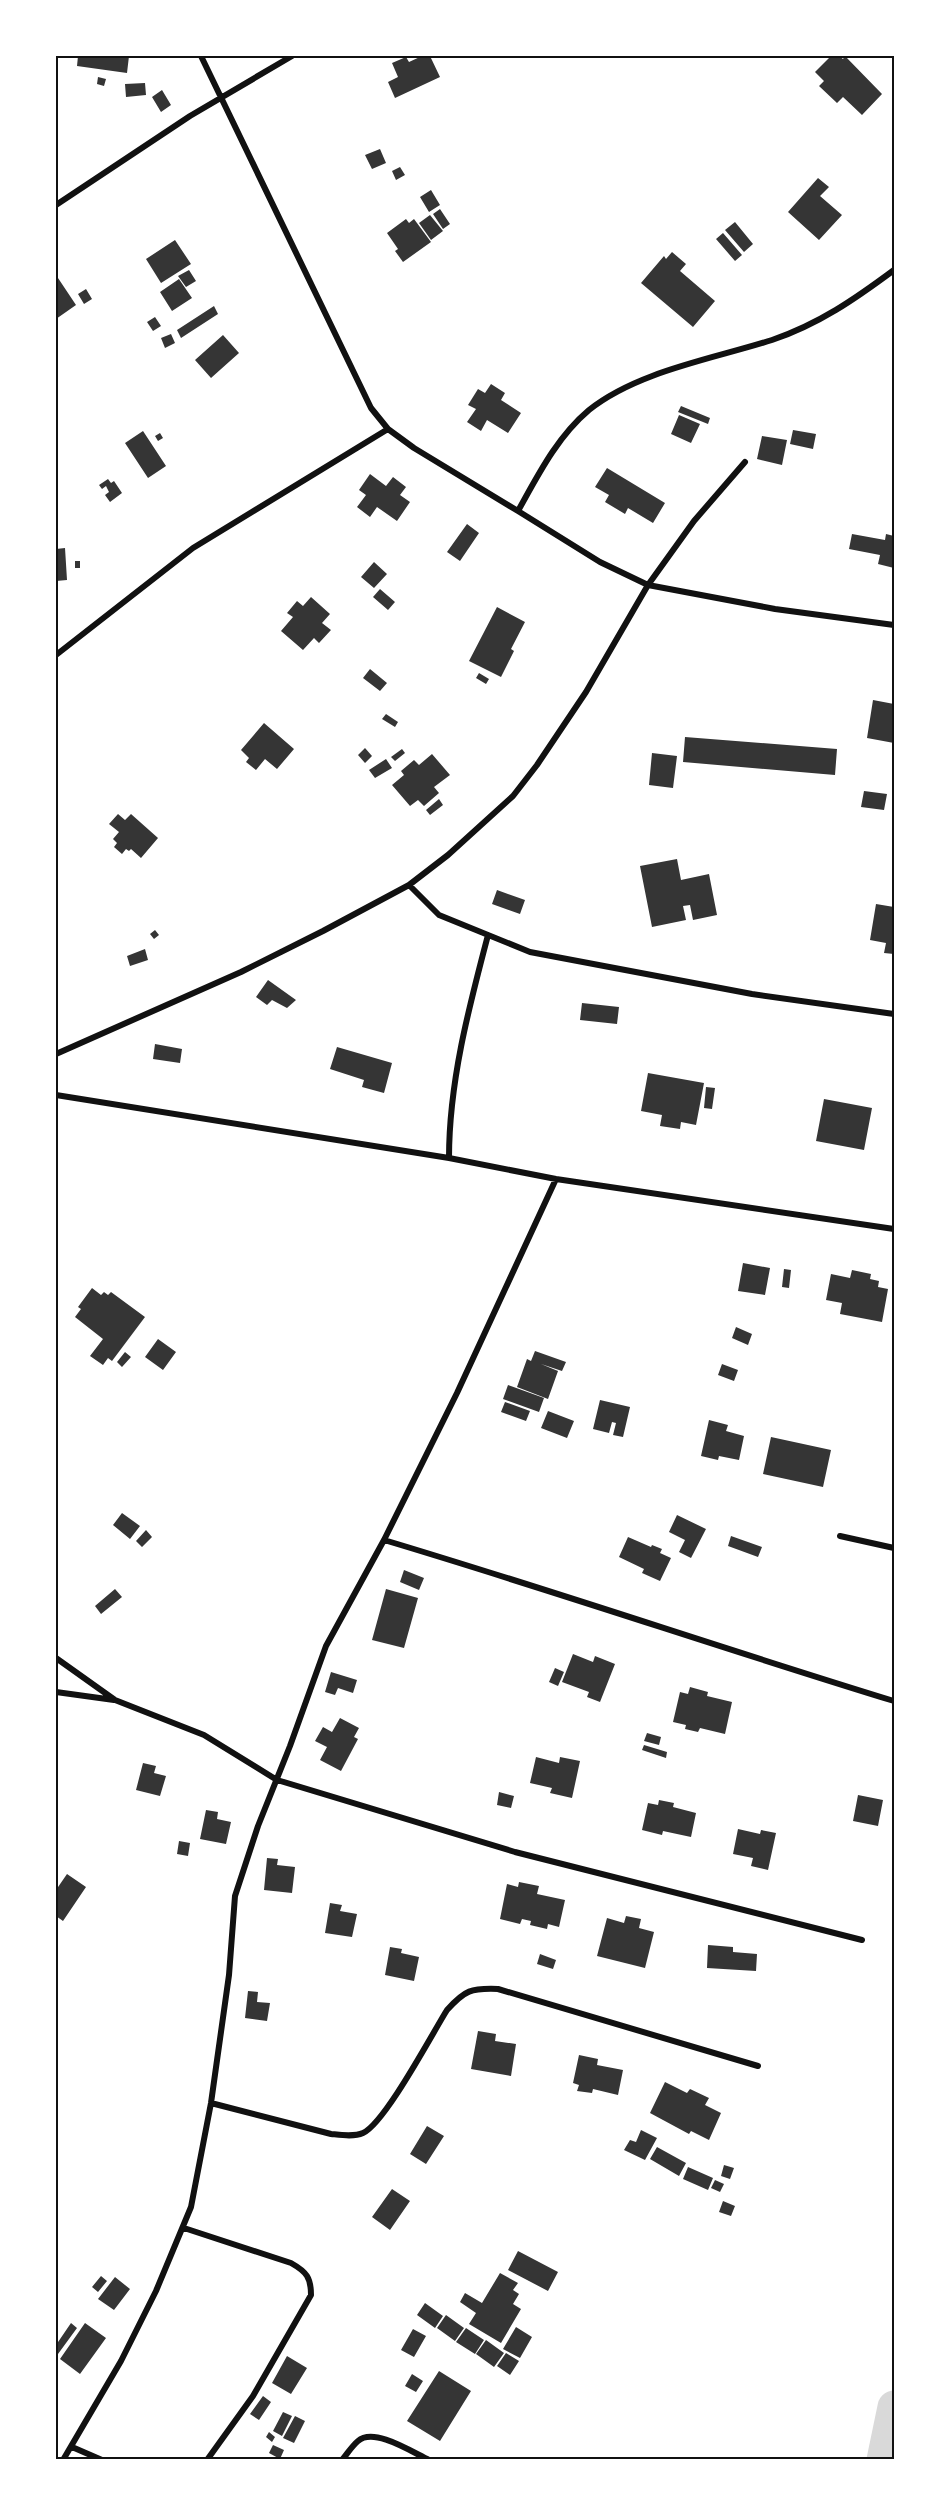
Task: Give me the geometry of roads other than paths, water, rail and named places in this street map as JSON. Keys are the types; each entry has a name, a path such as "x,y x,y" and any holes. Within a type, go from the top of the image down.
{"street":[{"path":"201,56 371,408 388,429 414,448 600,562 648,585 775,609 894,625"},
{"path":"56,205 220,98 292,56"},
{"path":"518,511 565,435 589,410 617,392 654,377 771,340 826,318 894,270"},
{"path":"56,655 193,548 388,429"},
{"path":"56,1054 241,972 409,885 448,855 519,788 586,692 648,585 694,521 745,462"},
{"path":"409,885 439,915 530,952 752,994 894,1014"},
{"path":"449,1158 449,1120 470,1004 488,935"},
{"path":"56,1095 449,1158 556,1179 894,1228"},
{"path":"63,2460 121,2361 156,2291 191,2207 211,2103 230,1975 235,1896 258,1826 326,1646 384,1540 457,1393 556,1179"},
{"path":"840,1536 894,1548"},
{"path":"384,1540 544,1587 779,1666 894,1701"},
{"path":"56,1658 115,1700"},
{"path":"56,1692 115,1700 204,1735 277,1780 515,1852 862,1940"},
{"path":"211,2103 331,2134 364,2133 381,2117 447,2010 461,1995 475,1988 498,1989 758,2066"},
{"path":"184,2228 291,2263 304,2270 311,2280 312,2295 253,2396 207,2460"},
{"path":"342,2460 358,2441 367,2436 377,2436 429,2460"},
{"path":"72,2447 102,2460"}],"waterway":[{"path":"883,2460 894,2407"}]}
